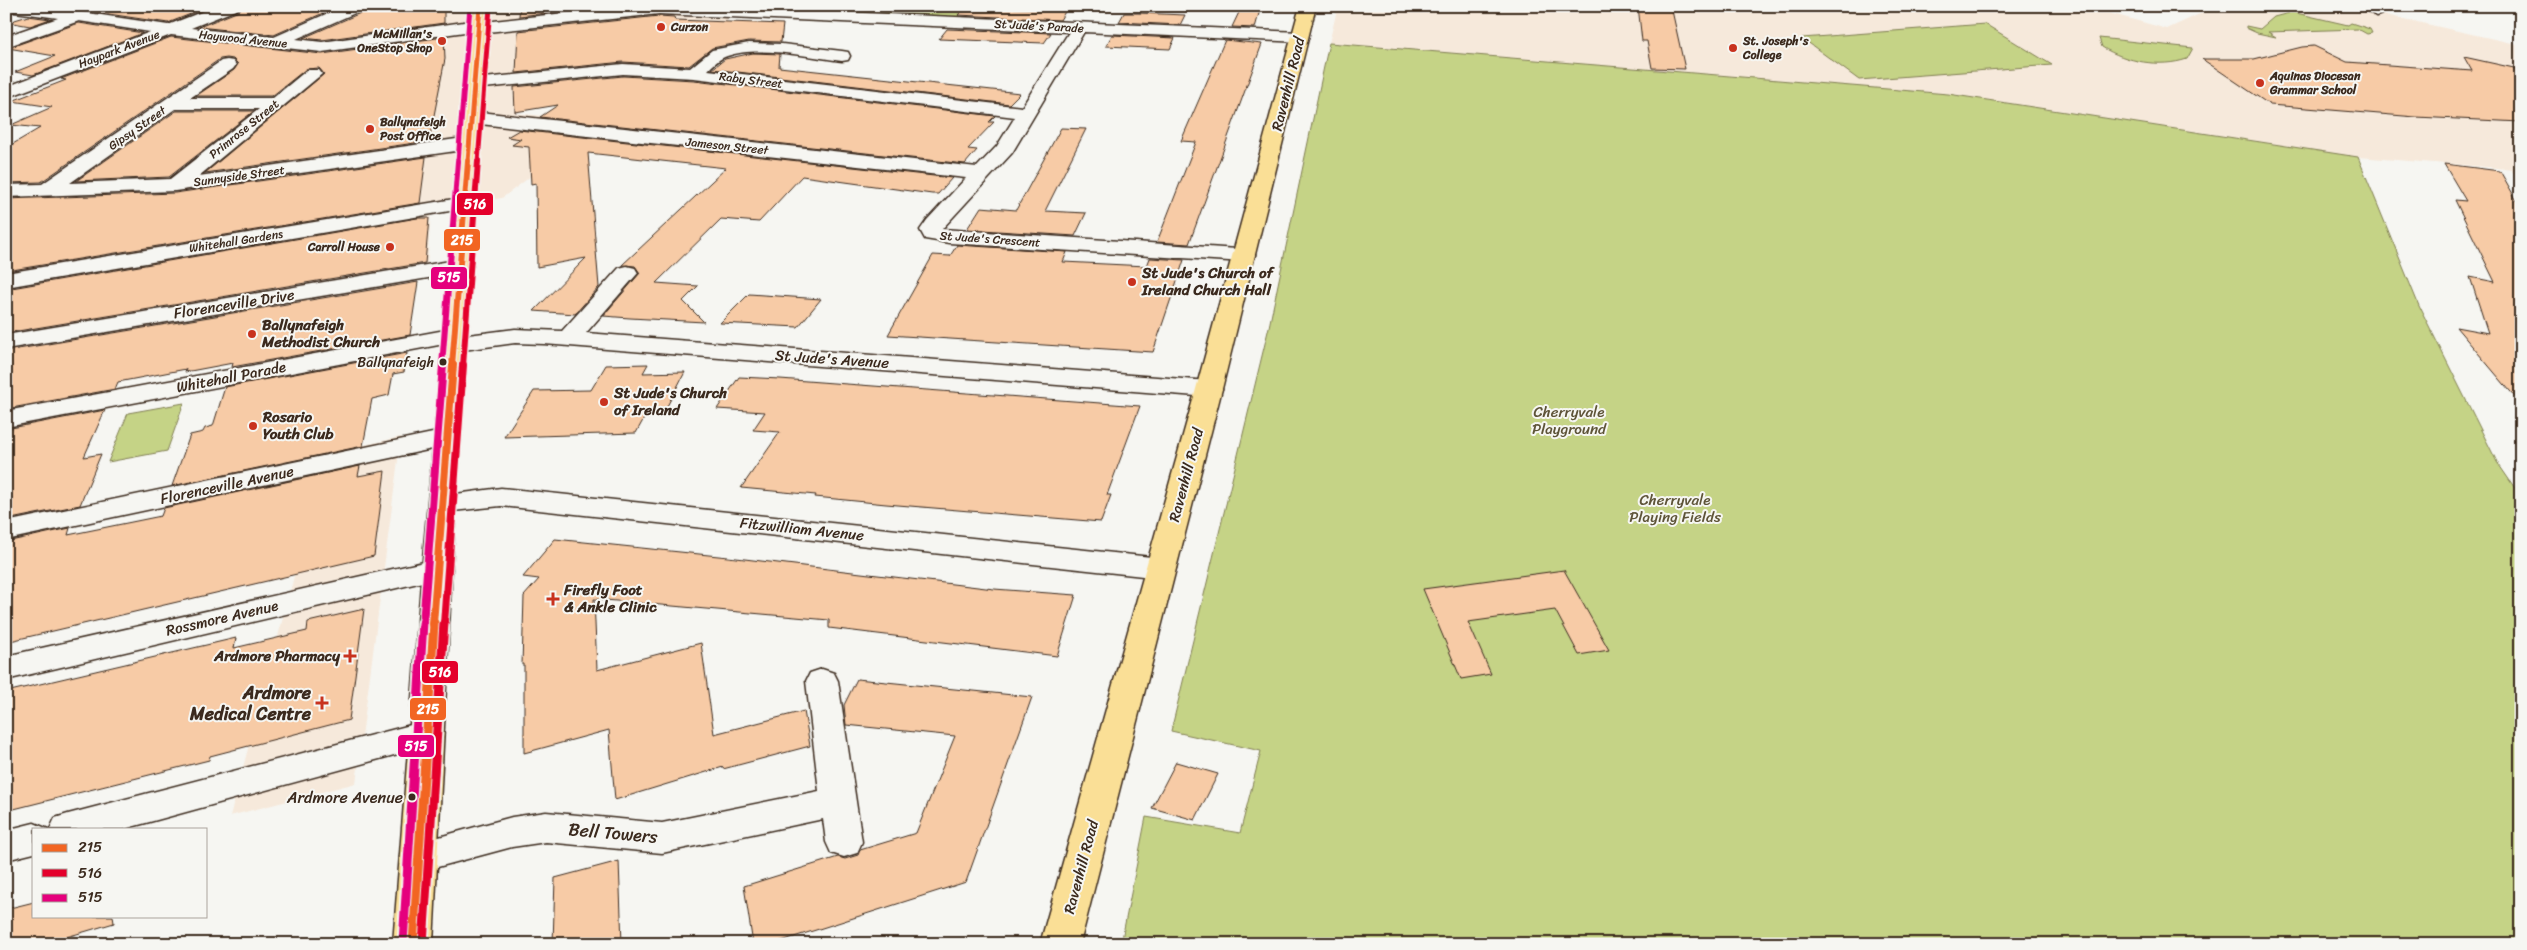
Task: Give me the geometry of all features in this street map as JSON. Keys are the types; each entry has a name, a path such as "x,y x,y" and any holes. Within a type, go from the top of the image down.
{"main road":[{"path":"413,944 437,569 462,266 480,6"},
{"name":"Ravenhill Road","path":"1060,944 1162,568 1308,6"}],"street":[{"name":"Haywood Avenue","path":"8,6 168,30 332,47 478,27"},
{"path":"6,42 106,6"},
{"name":"Haypark Avenue","path":"6,93 232,6"},
{"path":"274,42 358,6"},
{"name":"St Jude's Parade","path":"478,27 659,9 1300,37"},
{"name":"St Jude's Crescent","path":"1079,28 1005,149 934,224 931,230 933,234 949,238 1244,255"},
{"path":"694,73 717,54 737,49 784,50 838,59 857,46"},
{"name":"Gipsy Street","path":"46,190 227,65"},
{"name":"Raby Street","path":"474,84 623,69 694,73 1028,114"},
{"name":"Primrose Street","path":"175,185 313,74"},
{"path":"172,104 276,103"},
{"name":"Jameson Street","path":"470,130 982,174"},
{"name":"Sunnyside Street","path":"6,191 175,185 470,130"},
{"name":"Whitehall Gardens","path":"6,280 466,203"},
{"name":"Florenceville Drive","path":"6,342 462,266"},
{"path":"568,339 628,273"},
{"name":"St Jude's Avenue","path":"456,339 515,336 568,339 1209,389"},
{"name":"Whitehall Parade","path":"6,420 456,339"},
{"name":"Florenceville Avenue","path":"6,531 447,438"},
{"name":"Fitzwilliam Avenue","path":"443,503 500,496 1162,568"},
{"name":"Rossmore Avenue","path":"6,668 437,569"},
{"path":"822,681 844,842"},
{"path":"72,828 426,734"},
{"name":"Bell Towers","path":"419,857 512,832 546,827 662,838 838,801"},
{"path":"6,846 32,839"}],"shaded area":[{"path":"405,6 701,6 740,8 699,48 653,47 630,66 514,79 515,113 584,120 591,131 502,198 431,210 427,271 347,285 360,155 312,162 382,68 393,48"},
{"path":"1338,6 2084,6 2167,29 2217,6 2345,6 2521,45 2521,175 2514,174 2511,170 2498,168 2358,157 1948,94 1329,43"},
{"path":"401,437 356,783 230,816 327,453"}],"green space":[{"path":"701,6 968,6 957,17"},
{"path":"2277,8 2299,10 2296,13 2348,25 2351,23 2370,29 2372,33 2367,34 2358,29 2268,32 2276,37 2257,33 2246,28 2246,26 2260,29 2274,17 2289,13"},
{"path":"1985,24 2052,65 1859,80 1802,38"},
{"path":"2099,38 2193,48 2187,59 2177,62 2143,62 2111,52 2102,47"},
{"name":"Cherryvale Playing Fields","path":"1329,43 1948,94 2358,157 2419,306 2497,462 2521,497 2521,944 1121,944 1146,817 1240,833 1261,751 1171,731 1269,327"},
{"path":"184,403 167,451 108,462 128,413"}],"building":[{"path":"56,6 211,6 168,23"},
{"path":"242,6 339,6 274,35 199,27 239,11"},
{"path":"368,6 444,6 444,23 322,40 303,38 365,11"},
{"path":"520,6 609,6 519,16"},
{"path":"966,6 1066,10 1060,20 958,15"},
{"path":"1242,6 1261,6 1255,28 1232,27"},
{"path":"1638,6 1671,6 1685,69 1652,68 1647,41 1642,41"},
{"path":"1124,13 1185,15 1180,25 1119,22"},
{"path":"28,16 50,19 30,26 8,22"},
{"path":"659,16 674,17 675,20 783,24 781,42 749,41 712,48 689,66 623,62 516,73 518,31"},
{"path":"79,23 143,33 33,75 15,72 55,56 8,48"},
{"path":"947,29 1051,33 1044,43 939,39"},
{"path":"1112,35 1175,38 1170,49 1106,46"},
{"path":"171,37 322,54 444,37 445,59 429,141 205,173 324,74 319,68 306,69 272,96 196,96 234,70 238,64 233,59 227,58 220,59 41,182 6,183 6,148 40,128 11,125 52,107 12,101 66,80 61,79"},
{"path":"1225,40 1262,44 1189,244 1157,242 1196,142 1181,141"},
{"path":"2314,46 2347,62 2472,71 2464,57 2514,68 2521,79 2521,122 2416,117 2270,105 2202,59 2254,59 2302,47"},
{"path":"753,53 780,54 779,67 1020,93 1009,104 712,69 725,59"},
{"path":"623,76 694,80 995,116 989,122 994,122 968,149 977,150 965,164 540,117 558,105 515,112 514,87"},
{"path":"176,111 254,111 169,177 76,181"},
{"path":"1061,128 1086,129 1045,211 1086,213 1075,236 967,229 981,207 1016,210"},
{"path":"519,130 952,178 938,194 932,194 802,176 759,222 721,219 656,283 698,286 683,301 704,322 630,318 603,316 640,273 635,266 622,265 726,168 588,153 599,287 575,314 534,311 586,258 537,267 536,183 531,184 529,147 512,145 521,139 507,137"},
{"path":"426,157 420,203 6,271 6,199 175,193"},
{"path":"2444,164 2500,171 2521,208 2521,404 2456,327 2488,333 2470,277 2495,282 2455,200 2466,201"},
{"path":"417,218 429,218 425,263 6,333 6,289"},
{"path":"957,245 1067,252 1063,262 1147,266 1150,258 1184,260 1153,352 888,335 933,255 950,256"},
{"path":"418,282 410,335 232,367 233,363 185,372 186,369 118,382 115,389 6,409 6,351"},
{"path":"749,294 821,299 798,327 720,323"},
{"path":"407,353 404,372 393,374 389,395 372,399 363,446 172,486 190,435 203,432 205,428 213,426 225,387"},
{"name":"St Jude's Church of Ireland","path":"648,364 643,373 685,372 664,412 647,413 636,433 504,437 534,391 591,390 606,365"},
{"path":"739,377 1140,406 1107,495 1111,495 1101,522 886,504 741,488 780,432 753,430 765,412 717,409"},
{"path":"105,410 84,457 101,454 80,505 6,520 6,429"},
{"path":"360,466 358,476 385,471 374,556 6,642 6,542 70,528 68,535 161,516 164,508"},
{"path":"555,539 728,557 994,589 1076,595 1057,656 829,628 829,620 594,599 597,670 701,643 714,734 804,711 810,746 723,769 723,767 615,800 609,730 524,753 524,665 522,665 524,596 539,579 523,577"},
{"path":"1564,570 1609,650 1579,655 1555,610 1468,622 1491,674 1461,679 1423,589"},
{"path":"364,609 349,720 210,756 209,760 6,811 6,692 236,638 234,648 307,631 308,622"},
{"path":"857,679 1032,697 966,882 772,944 753,944 744,886 838,857 845,859 858,855 860,850 916,833 955,736 846,725 844,705"},
{"path":"1176,762 1218,774 1195,820 1152,808"},
{"path":"619,861 622,944 553,944 555,878"},
{"path":"32,902 32,918 113,918 114,923 43,944 6,944 6,909"}],"transit line":[{"name":"515","path":"403,943 427,568 470,6"},
{"name":"215","path":"413,944 437,569 480,6"},
{"name":"516","path":"423,944 447,570 490,7"}],"place":[{"name":"Curzon","path":"661,27"},
{"name":"McMillan's OneStop Shop","path":"442,41"},
{"name":"St. Joseph's College","path":"1733,48"},
{"name":"Aquinas Diocesan Grammar School","path":"2260,83"},
{"name":"Ballynafeigh Post Office","path":"370,129"},
{"name":"Carroll House","path":"390,247"},
{"name":"St Jude's Church of Ireland Church Hall","path":"1132,282"},
{"name":"Ballynafeigh Methodist Church","path":"252,334"},
{"name":"Ballynafeigh","path":"443,362"},
{"name":"St Jude's Church of Ireland","path":"604,402"},
{"name":"Rosario Youth Club","path":"253,426"},
{"name":"Firefly Foot & Ankle Clinic","path":"553,599"},
{"name":"Ardmore Pharmacy","path":"350,656"},
{"name":"Ardmore Medical Centre","path":"322,703"},
{"name":"Ardmore Avenue","path":"412,797"}],"park label":[{"name":"Cherryvale Playground","path":"1569,420"}]}
